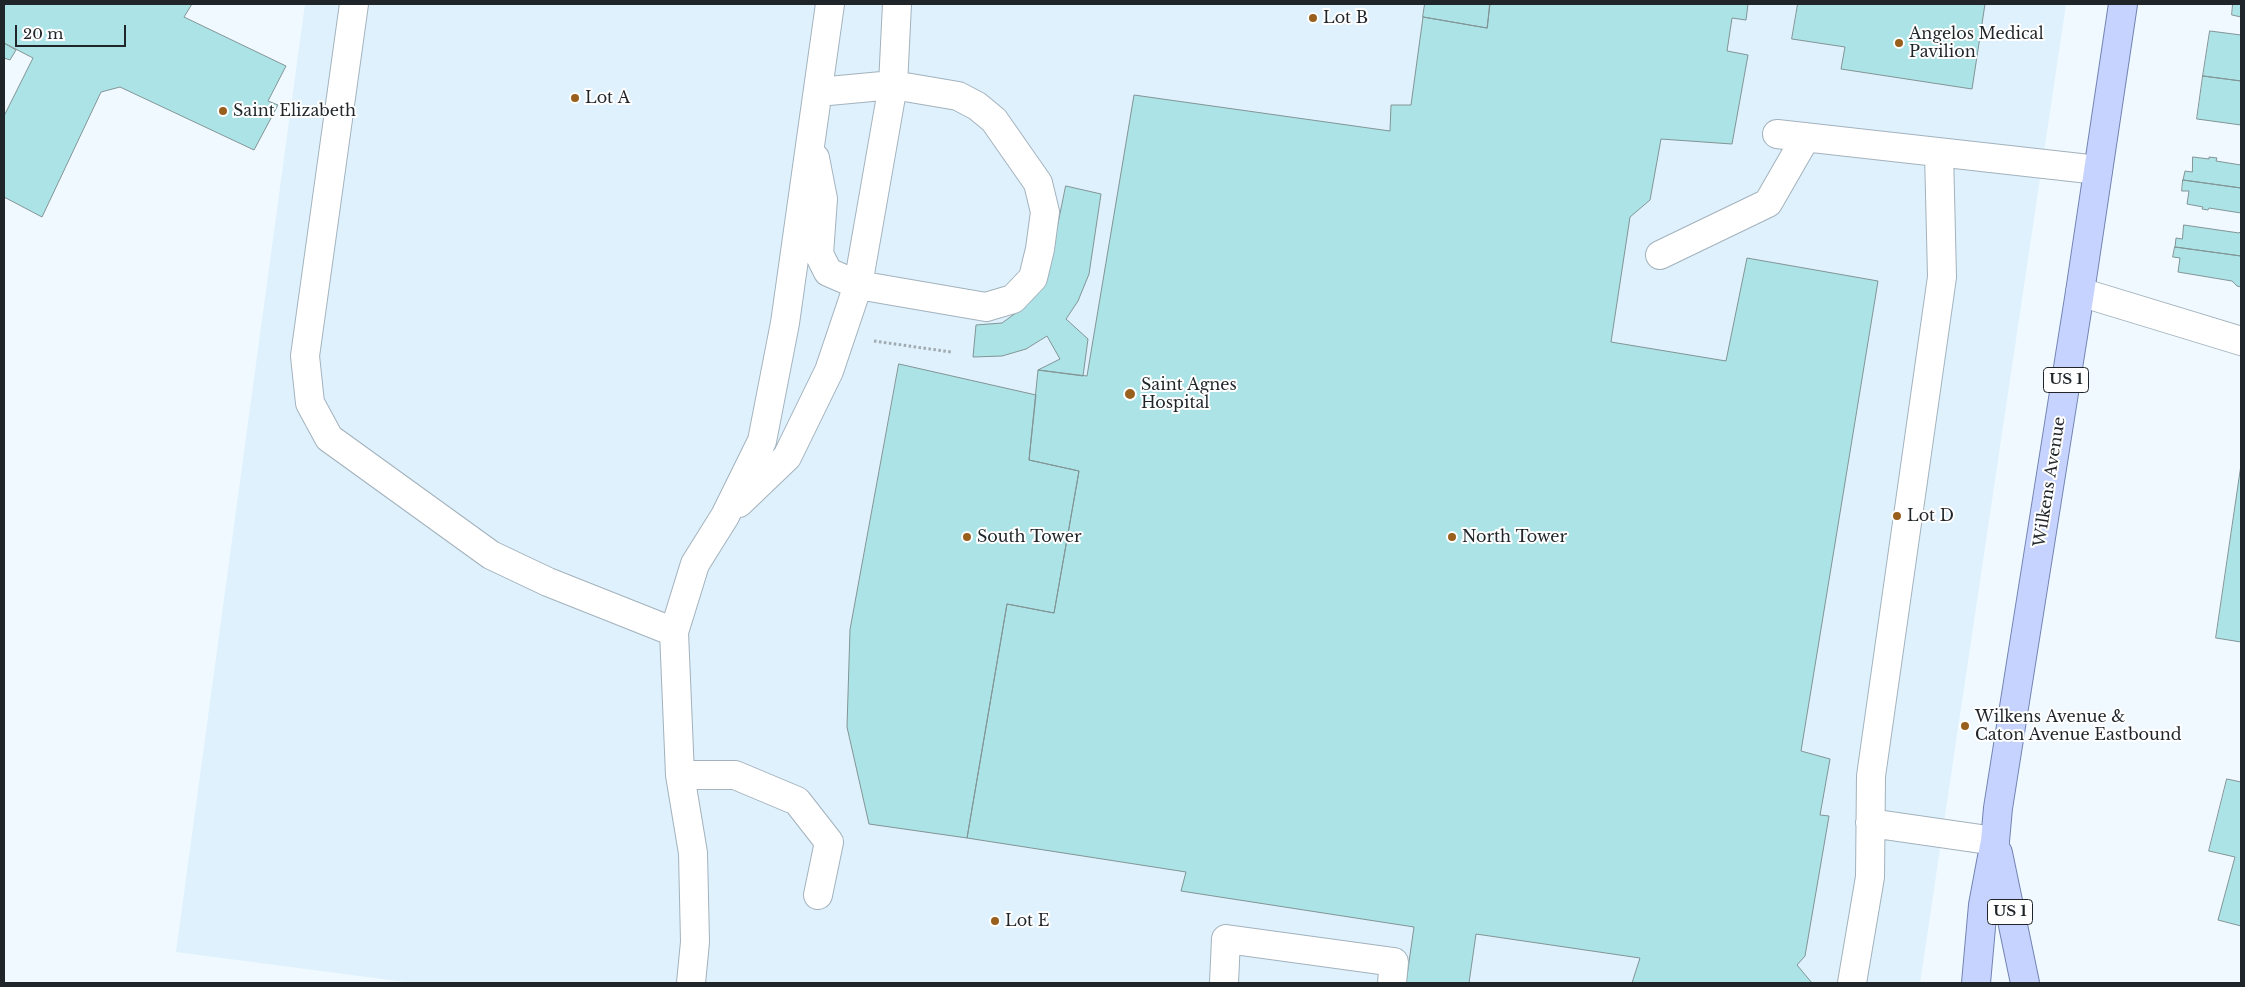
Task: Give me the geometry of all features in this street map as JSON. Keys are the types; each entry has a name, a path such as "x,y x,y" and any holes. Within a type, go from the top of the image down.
{"main road":[{"name":"Wilkens Avenue","path":"1976,983 1983,905 1995,842 1998,808 2080,292 2123,4"},
{"name":"Wilkens Avenue","path":"1995,842 2025,983"},
{"path":"1983,905 1991,983"},
{"path":"1963,983 1980,933"}],"street":[{"path":"354,4 305,356 310,403 329,438 491,555 548,582 674,632"},
{"path":"691,983 695,942 693,853 680,775 674,632 695,564 725,516 762,441 784,323 830,4"},
{"path":"725,516 786,457 829,371 858,285 893,85 898,4"},
{"path":"811,137 824,199 819,254 828,272 858,285 986,307 1013,299 1033,278 1040,249 1045,212 1038,183 994,120 977,106 958,96 893,85 818,92"},
{"path":"1777,134 2098,170"},
{"path":"1660,255 1768,203 1806,137"},
{"path":"1852,983 1870,877 1870,776 1942,277 1939,152"},
{"path":"2080,292 2241,341"},
{"path":"680,775 734,775 796,801 829,842 818,895"},
{"path":"1870,823 1995,842"},
{"path":"1224,983 1226,939 1394,962 1392,983"}],"path":[{"path":"866,340 951,352"}],"shaded area":[{"name":"Saint Agnes Hospital","path":"305,4 2066,4 1920,983 413,983 176,952"}],"building":[{"name":"Saint Elizabeth","path":"5,4 192,4 184,17 286,66 268,101 278,105 254,150 120,87 101,92 42,217 4,197 4,116 33,58 4,43"},
{"path":"1425,4 1490,4 1487,28 1423,17"},
{"name":"North Tower","path":"1490,4 1748,4 1746,20 1732,18 1727,51 1748,55 1732,144 1661,139 1650,200 1630,217 1611,342 1726,361 1747,258 1878,281 1801,751 1830,759 1820,815 1829,816 1805,956 1797,965 1812,983 1632,983 1640,958 1476,934 1469,983 1406,983 1414,927 1181,891 1186,872 967,838 1007,604 1054,613 1079,471 1029,460 1038,370 1087,376 1134,95 1390,131 1391,105 1411,105 1423,17 1487,28"},
{"name":"Angelos Medical Pavilion","path":"1798,4 1985,4 1972,89 1841,69 1845,47 1792,39"},
{"path":"2233,4 2241,4 2241,17 2232,15"},
{"path":"2210,31 2241,35 2241,81 2203,76"},
{"path":"4,43 16,50 10,60 4,58"},
{"path":"2203,76 2241,81 2241,125 2197,119"},
{"path":"2193,157 2217,158 2216,161 2241,165 2241,188 2183,180 2185,171 2192,172"},
{"path":"2183,180 2241,188 2241,213 2209,208 2208,210 2202,209 2203,207 2187,204 2189,191 2182,191"},
{"path":"1066,186 1101,194 1089,274 1078,301 1066,319 1088,339 1083,376 1038,370 1060,359 1047,336 1026,349 1002,356 973,357 976,325 1002,323 1020,310 1049,267"},
{"path":"2184,225 2239,233 2241,231 2241,256 2175,247 2176,238 2182,239"},
{"path":"2175,247 2241,256 2241,287 2232,281 2178,272 2180,258 2173,257"},
{"name":"South Tower","path":"899,364 1036,395 1029,460 1079,471 1054,613 1007,604 967,838 869,824 847,727 850,630"},
{"path":"2241,465 2241,642 2216,638"},
{"path":"2227,779 2241,782 2241,926 2218,920 2235,857 2209,851"}],"place":[{"name":"Lot B","path":"1313,18"},
{"name":"Angelos Medical Pavilion","path":"1899,43"},
{"name":"Lot A","path":"575,98"},
{"name":"Saint Elizabeth","path":"223,111"},
{"name":"Saint Agnes Hospital","path":"1130,394"},
{"name":"Lot D","path":"1897,516"},
{"name":"South Tower","path":"967,537"},
{"name":"North Tower","path":"1452,537"},
{"name":"Wilkens Avenue & Caton Avenue Eastbound","path":"1965,726"},
{"name":"Lot E","path":"995,921"}]}
